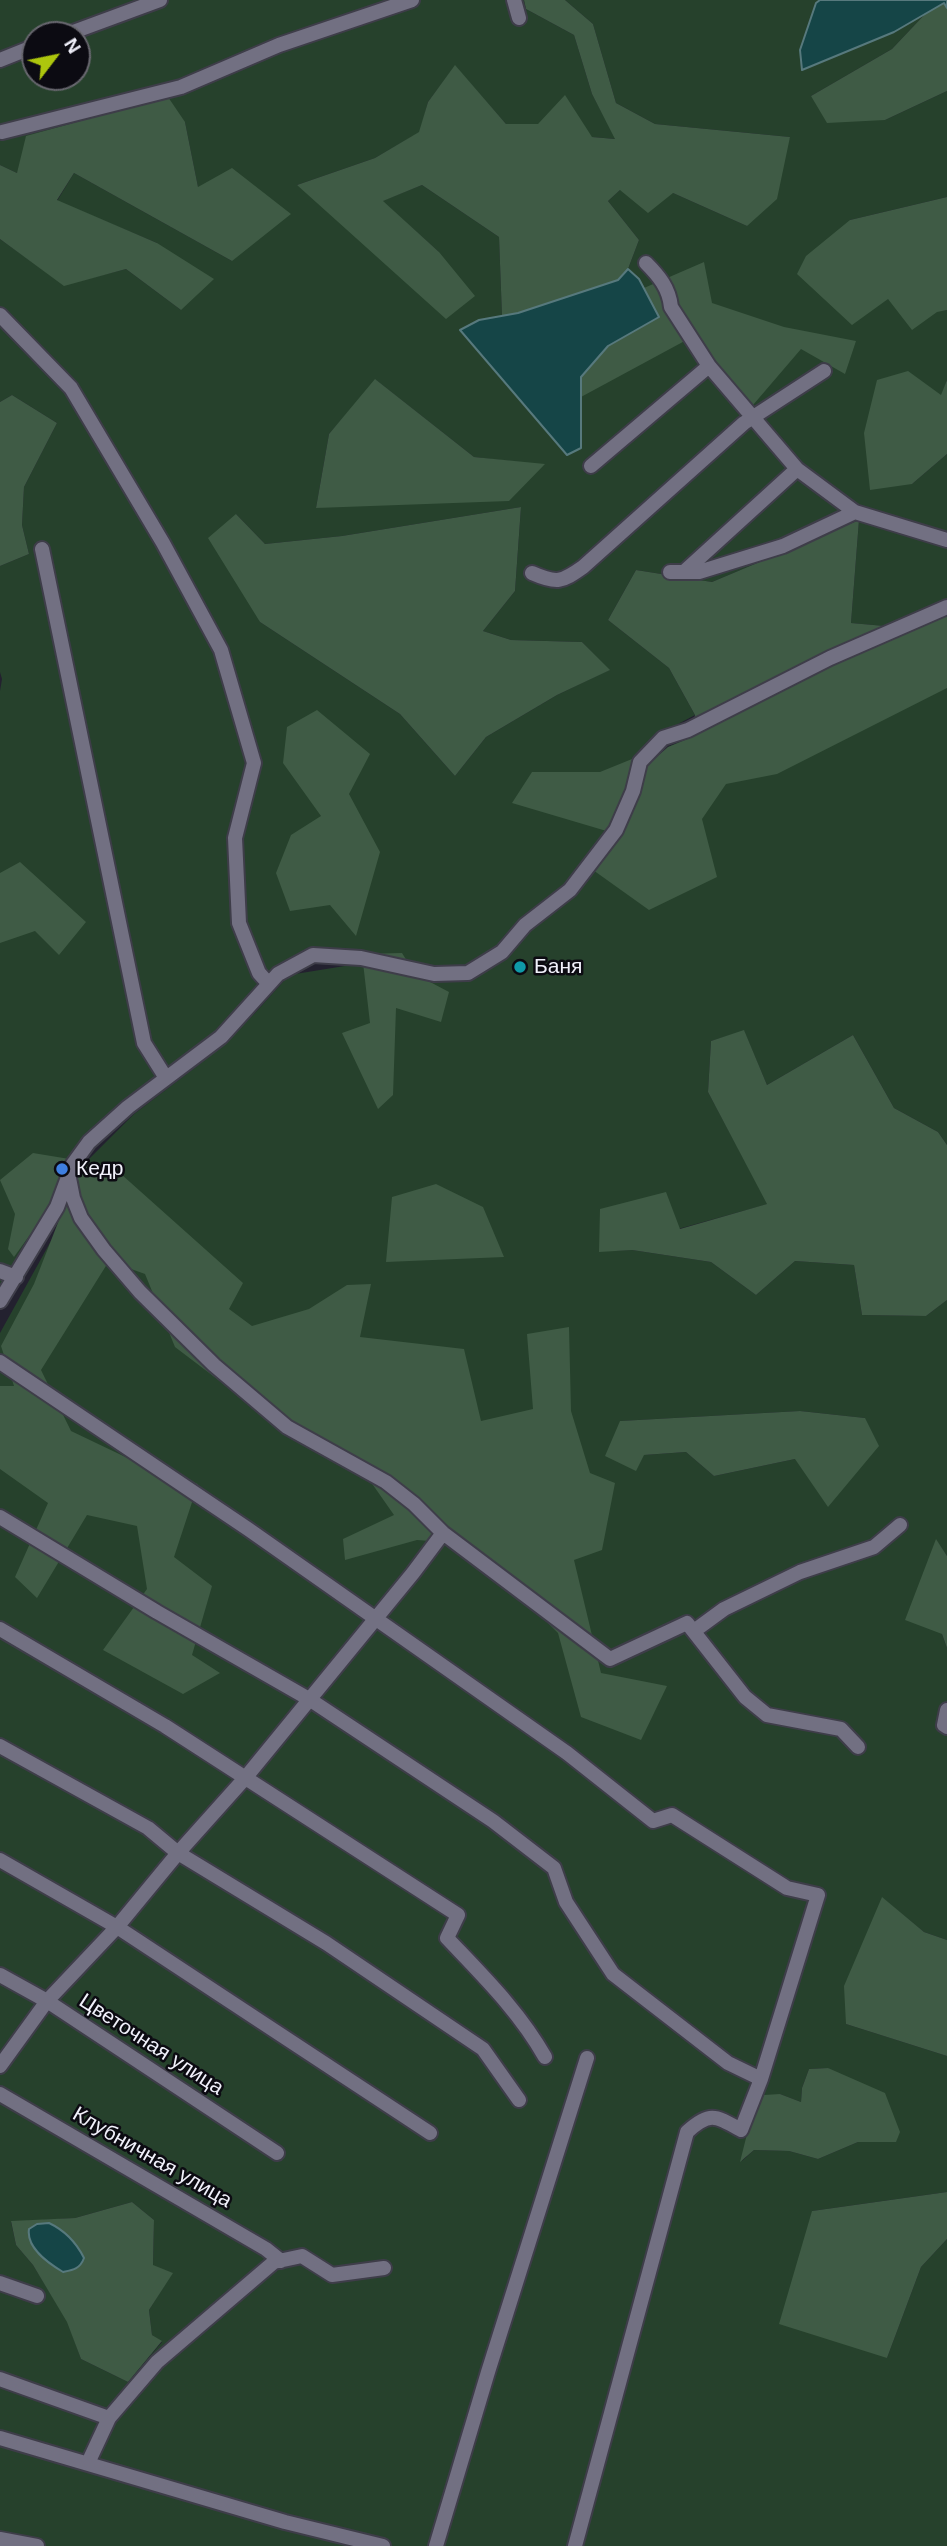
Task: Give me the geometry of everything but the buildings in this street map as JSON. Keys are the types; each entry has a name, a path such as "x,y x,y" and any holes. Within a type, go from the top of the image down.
{"street":[{"path":"91,25 160,0"},
{"path":"2,132 181,87 279,45 412,0"},
{"path":"514,0 519,18"},
{"path":"0,60 21,52"},
{"path":"646,263 659,275 670,296 671,307 709,366 797,469 855,512 947,540"},
{"path":"0,315 71,388 158,535 221,650 254,763 236,838 239,923 259,973 269,984"},
{"path":"590,466 709,366"},
{"path":"533,573 549,580 565,580 754,416 824,371"},
{"path":"685,571 797,469"},
{"path":"670,572 699,572 783,546 855,512"},
{"path":"42,549 144,1043 166,1078"},
{"path":"0,1301 57,1207 73,1164 89,1142 128,1107 221,1037 278,974 313,955 361,958 433,974 468,973 502,952 525,925 570,890 616,831 633,791 640,762 663,738 688,730 830,658 947,607"},
{"path":"69,1177 73,1198 82,1218 104,1250 184,1337 287,1427 386,1482 414,1504 443,1533 610,1659 687,1623 745,1697 767,1715 841,1729 858,1747"},
{"path":"0,1271 16,1277"},
{"path":"0,1362 248,1529 567,1753 653,1821 672,1815 788,1888 818,1895 761,2079 741,2130 717,2117 701,2119 687,2132 575,2546"},
{"path":"0,1517 157,1612 309,1699 493,1821 554,1868 566,1902 612,1974 728,2063 761,2079"},
{"path":"694,1631 724,1609 800,1572 874,1547 900,1525"},
{"path":"0,2066 47,2001 117,1927 246,1777 443,1533"},
{"path":"0,1629 165,1726 458,1915 447,1938 509,2003 545,2057"},
{"path":"947,1710 944,1725 947,1727"},
{"path":"0,1746 148,1828 178,1853 326,1943 483,2049 519,2100"},
{"path":"0,1860 117,1927 430,2133"},
{"name":"Цветочная улица","path":"0,1975 47,2001 277,2153"},
{"path":"436,2546 587,2058"},
{"name":"Клубничная улица","path":"0,2094 265,2249 281,2261"},
{"path":"88,2463 109,2418 158,2361 274,2262 302,2256 332,2276 384,2267"},
{"path":"0,2283 37,2296"},
{"path":"0,2379 109,2418"},
{"path":"0,2438 285,2522 383,2546"},
{"path":"0,2539 37,2546"}],"shaded area":[{"path":"0,0 524,0 526,9 574,35 592,94 616,139 592,137 538,124 506,124 455,66 428,102 420,132 375,158 297,185 439,252 382,201 422,185 499,237 502,316 479,320 460,331 567,455 581,377 639,279 628,269 639,240 608,201 620,190 673,193 747,226 790,137 655,124 616,103 593,24 565,0 820,0 816,3 800,50 803,70 893,32 927,12 892,49 811,96 885,120 947,91 947,197 850,220 888,299 937,311 947,310 947,380 912,484 947,454 947,603 896,627 851,623 859,520 712,582 636,570 608,620 669,668 695,715 663,732 632,759 626,788 610,826 566,884 522,919 499,947 468,966 432,966 362,951 315,947 275,969 239,1015 77,1149 55,1203 0,1294 0,566 29,554 22,525 24,487 57,423 12,395 0,402 0,239 64,285 126,269 181,310 157,243 57,201 74,173 232,261 198,187 185,122 17,173 0,165","holes":["376,380 474,457 544,465 316,508 329,434","521,507 515,591 483,631 511,640 582,642 609,670 557,695 486,737 455,776 400,714 260,622 236,514 265,544 342,536"]},
{"path":"524,0 565,0 593,24 616,103 655,124 790,137 777,199 747,226 673,193 648,213 620,190 608,201 639,240 628,269 618,280 502,316 499,237 422,185 383,201 439,252 475,296 446,319 297,185 375,158 419,132 428,102 455,65 506,124 538,124 565,95 592,137 615,139 592,94 574,35 526,9"},
{"path":"820,0 947,0 947,8 944,3 894,32 802,70 800,50 816,3"},
{"path":"944,3 947,8 947,91 885,120 827,123 811,96 892,49 927,12"},
{"path":"168,97 185,122 198,187 232,168 291,214 232,261 74,173 57,200 157,243 214,279 181,310 126,269 64,286 0,239 0,165 17,173 26,136"},
{"path":"947,197 947,310 937,312 912,330 888,299 852,325 797,274 806,256 850,220"},
{"path":"704,262 712,303 784,327 856,341 845,374 801,349 753,405 692,337 581,397 581,377 608,346 659,317 644,288"},
{"path":"628,269 639,279 659,317 608,346 581,377 581,448 567,455 460,330 479,320 518,313 618,280"},
{"path":"908,371 941,395 947,380 947,454 912,484 870,490 864,433 877,380"},
{"path":"375,379 474,457 545,464 509,501 316,508 329,434"},
{"path":"12,395 57,423 24,487 22,525 29,554 0,566 0,402"},
{"path":"521,507 515,591 483,631 511,640 582,642 610,670 557,695 486,737 455,776 400,714 260,622 208,538 236,514 265,544 342,536"},
{"path":"859,520 851,623 896,627 947,603 947,688 777,774 726,784 702,819 717,877 649,910 593,870 620,835 512,803 532,772 600,772 632,759 646,766 668,747 690,738 695,715 669,668 608,620 636,570 712,582"},
{"path":"947,621 947,1145 938,1132 894,1108 853,1035 767,1085 744,1031 711,1041 708,1092 768,1204 599,1251 632,1250 711,1262 756,1295 795,1261 854,1265 862,1315 926,1316 947,1300 947,1556 936,1540 942,1634 947,1648 947,1940 924,1932 882,1898 846,2024 947,2056 947,2192 812,2211 887,2358 921,2267 947,2239 947,2546 0,2546 0,1333 67,1212 88,1160 134,1114 201,1063 255,1013 289,975 357,964 433,981 466,979 573,895 668,747","holes":["800,1411 865,1418 795,1459 714,1476 686,1452 644,1455 620,1421","828,2068 896,2142 858,2142 818,2159 789,2151 754,2150 742,2161 780,2094 801,2102 802,2088 809,2069","132,2202 154,2220 153,2266 172,2273 149,2310 152,2335 162,2342 128,2382 81,2359 68,2322 33,2265 16,2245 11,2222 75,2218"]},
{"path":"317,710 370,754 349,794 380,852 356,936 330,905 290,911 276,873 291,835 321,816 283,763 287,727"},
{"path":"20,862 86,922 59,955 35,931 0,943 0,873"},
{"path":"402,953 415,974 449,992 441,1022 396,1008 393,1095 378,1109 342,1033 370,1023 362,954"},
{"path":"744,1030 767,1085 853,1035 894,1108 938,1132 947,1145 947,1300 926,1316 862,1315 854,1265 795,1261 756,1295 711,1262 632,1250 599,1252 600,1209 666,1192 680,1229 767,1204 708,1092 711,1041"},
{"path":"33,1153 112,1166 243,1283 229,1309 252,1326 309,1309 347,1285 371,1284 360,1337 464,1349 481,1421 533,1409 527,1334 569,1327 571,1411 590,1473 615,1483 602,1550 574,1560 601,1673 667,1686 641,1740 581,1717 558,1633 469,1544 417,1540 345,1560 343,1539 394,1515 366,1475 292,1436 175,1347 145,1274 109,1261 41,1370 71,1431 138,1463 198,1484 174,1557 212,1586 192,1655 220,1673 183,1694 103,1650 147,1589 137,1526 87,1515 37,1598 15,1577 48,1503 0,1469 0,1386 14,1386 1,1346 34,1284 59,1220 47,1211 14,1257 8,1249 15,1214 0,1180"},
{"path":"436,1184 483,1207 504,1257 386,1262 392,1197"},
{"path":"800,1411 865,1418 879,1446 828,1507 795,1459 714,1476 686,1452 644,1455 636,1471 605,1456 620,1421"},
{"path":"936,1539 947,1556 947,1648 942,1634 905,1620"},
{"path":"882,1897 924,1932 947,1940 947,2056 846,2024 844,1986"},
{"path":"828,2068 885,2093 900,2132 896,2142 858,2142 818,2159 789,2151 754,2150 740,2162 746,2138 764,2095 780,2094 801,2102 802,2088 809,2069"},
{"path":"947,2192 947,2239 921,2267 887,2358 779,2324 812,2211"},
{"path":"132,2202 154,2220 153,2265 173,2273 149,2310 152,2335 162,2341 128,2382 81,2359 67,2322 33,2265 16,2245 11,2221 75,2218"},
{"path":"49,2223 65,2233 81,2252 84,2258 76,2268 63,2272 34,2249 29,2229 37,2224"}],"place":[{"name":"Баня","path":"520,967"},
{"name":"Кедр","path":"62,1169"}]}
